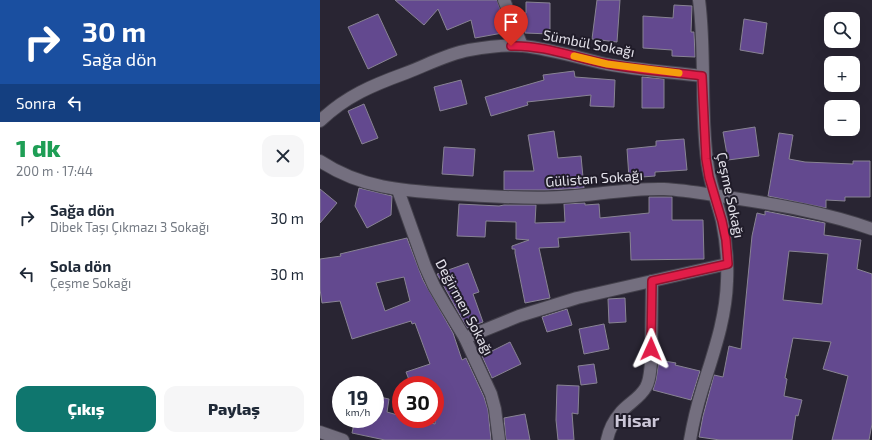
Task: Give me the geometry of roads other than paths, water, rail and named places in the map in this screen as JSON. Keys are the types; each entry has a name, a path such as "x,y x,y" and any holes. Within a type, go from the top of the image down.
{"street":[{"path":"504,0 522,46"},
{"name":"Çeşme Sokağı","path":"690,440 702,390 714,354 726,301 728,264 723,227 706,159 702,76 702,29 699,0"},
{"name":"Sümbül Sokağı","path":"320,121 332,110 356,94 374,85 428,65 449,55 467,50 490,47 522,46 607,64 702,76"},
{"name":"Gülistan Sokağı","path":"320,162 336,172 363,182 398,190 482,196 561,197 636,189 666,189 791,207 848,220 872,229"},
{"name":"Değirmen Sokağı","path":"398,190 425,266 434,286 465,338 491,394 495,409 499,440"},
{"path":"465,338 496,324 577,298 728,264"},
{"path":"607,440 614,421 621,412 640,396 646,387 650,375 652,281"},
{"path":"320,432 343,440"}],"district":[{"name":"Hisar","path":"637,420"}]}
